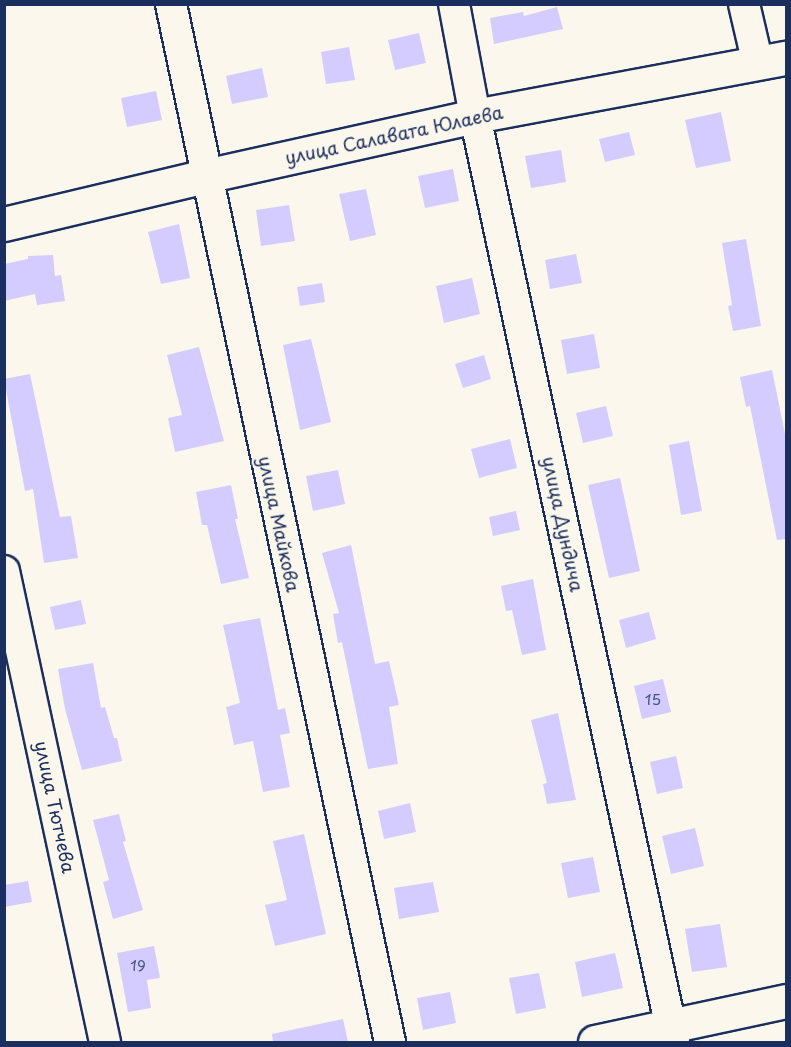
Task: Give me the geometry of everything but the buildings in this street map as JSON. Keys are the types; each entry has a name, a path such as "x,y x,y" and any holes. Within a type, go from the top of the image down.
{"street":[{"name":"улица Майкова","path":"171,4 205,176 390,1042"},
{"name":"улица Дундича","path":"454,4 475,116 673,1034"},
{"path":"744,4 772,61"},
{"name":"улица Салавата Юлаева","path":"4,224 205,176 475,116 772,61"},
{"name":"улица Тютчева","path":"4,571 105,1042"},
{"path":"595,1042 673,1034 786,1001"}]}
